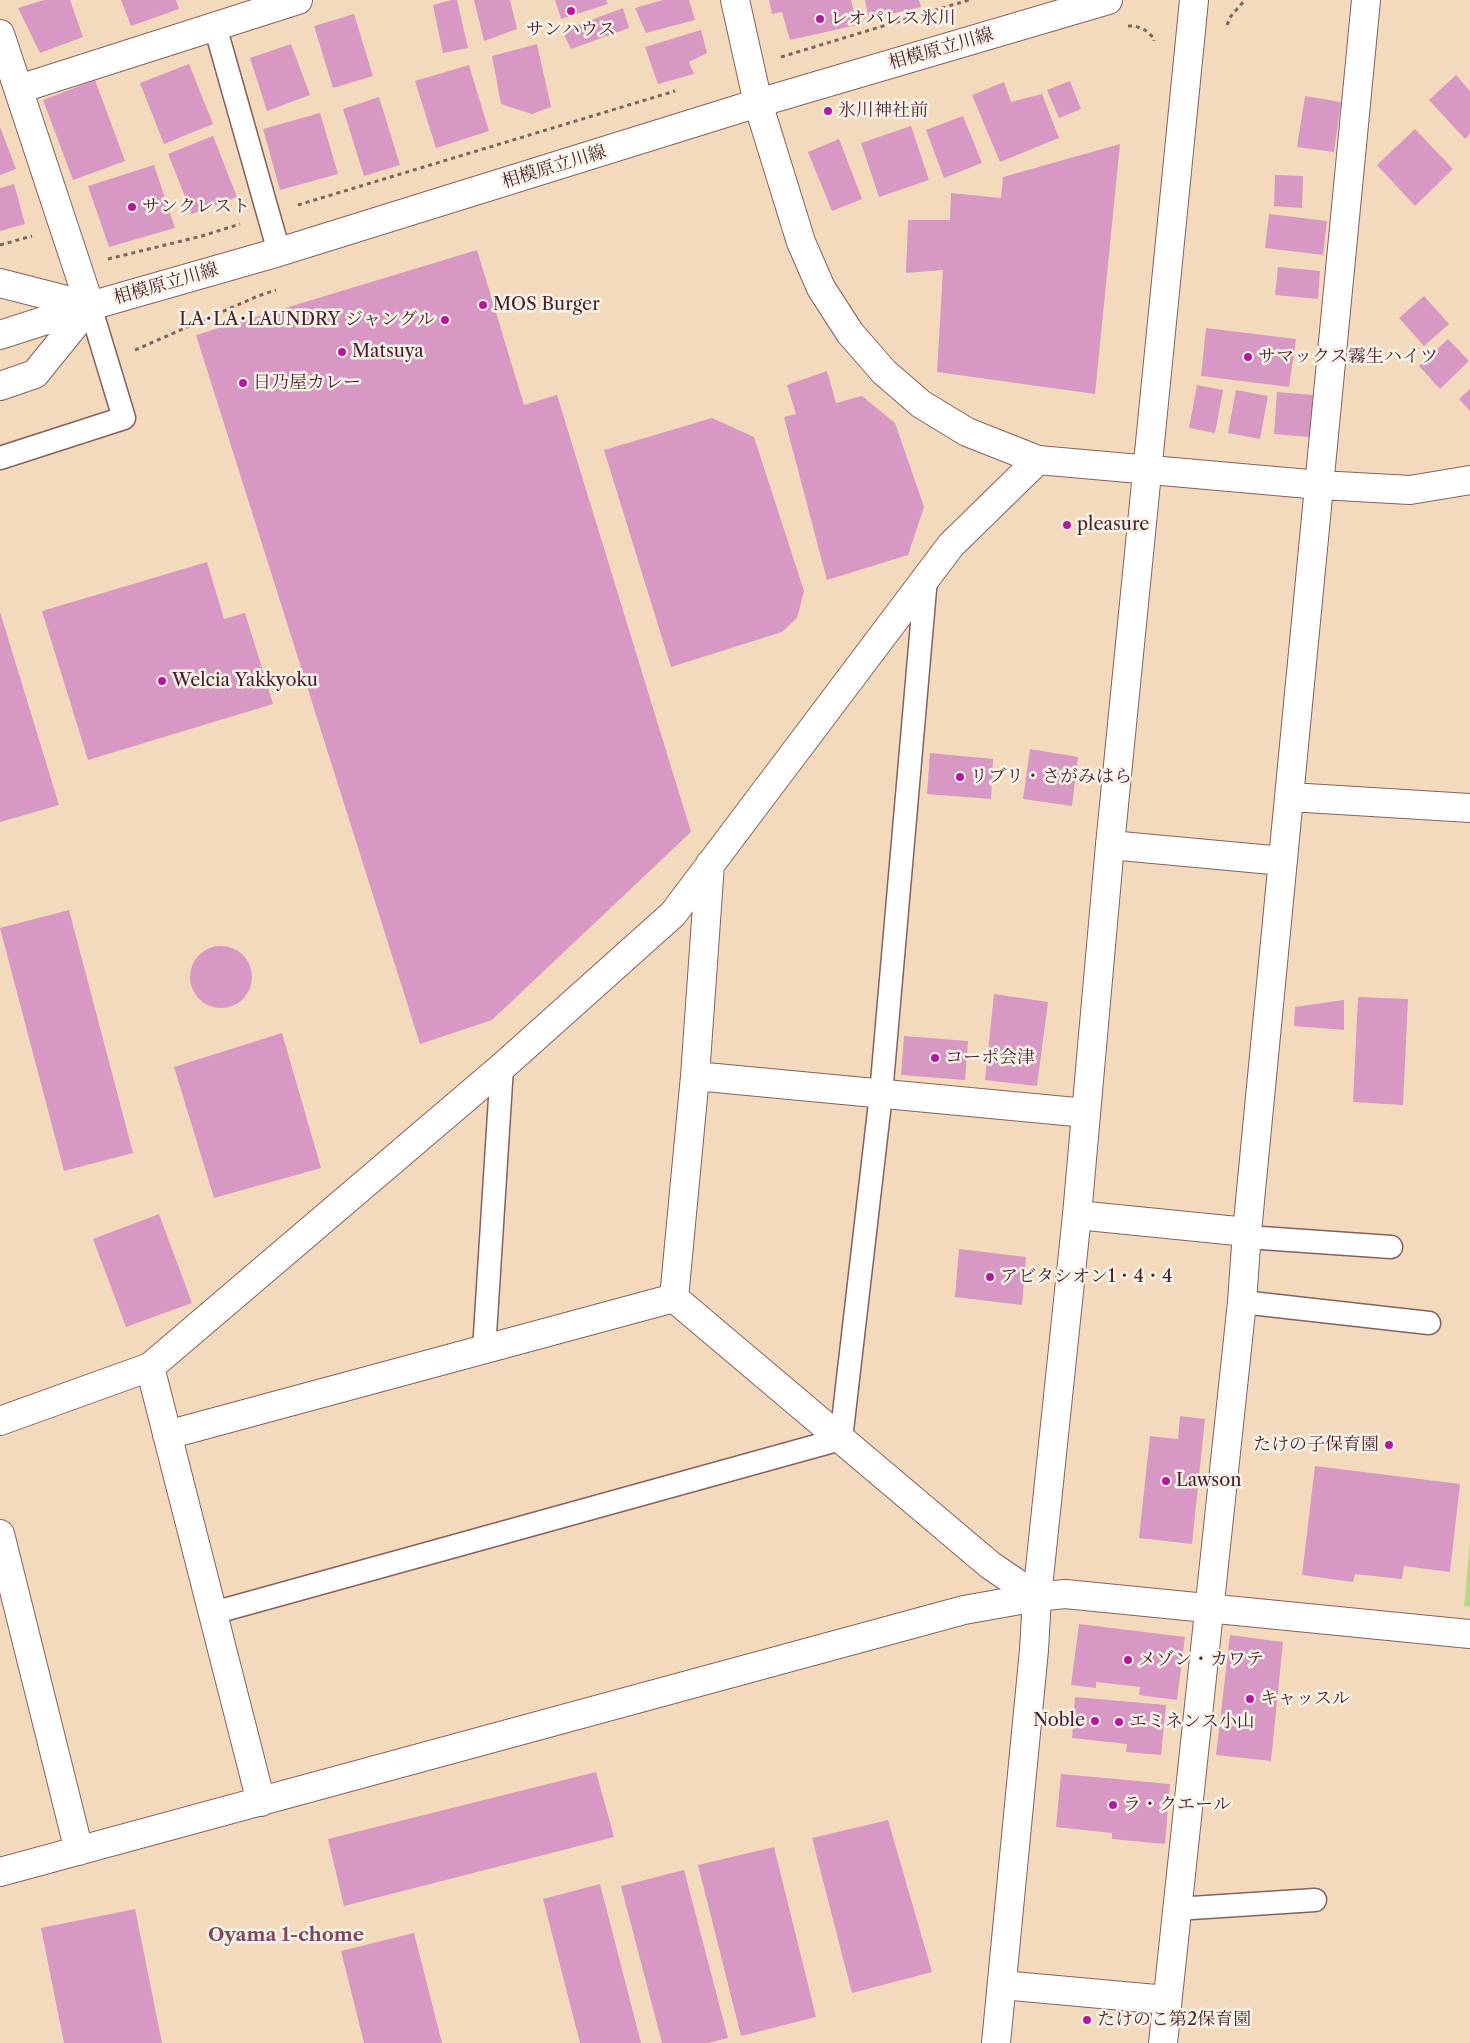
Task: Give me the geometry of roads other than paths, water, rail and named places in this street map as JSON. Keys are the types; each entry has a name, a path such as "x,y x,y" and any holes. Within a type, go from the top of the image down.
{"street":[{"path":"19,89 298,0"},
{"path":"735,0 758,103 801,242 821,288 850,333 884,372 921,404 967,432 1038,460 1320,485 1410,490 1470,480"},
{"name":"相模原立川線","path":"0,335 90,306 279,252 758,103 1108,0"},
{"path":"996,2043 1034,1650 1037,1597 1077,1215 1110,845 1194,0"},
{"path":"1163,2043 1242,1302 1366,0"},
{"path":"0,34 90,306"},
{"path":"0,283 90,306"},
{"path":"0,386 35,374 90,306"},
{"path":"0,1421 150,1367 502,1067 674,914 951,545 1038,460"},
{"path":"1290,797 1470,808"},
{"path":"1110,845 1283,861"},
{"path":"674,1298 694,1076 710,864"},
{"path":"694,1076 1086,1113"},
{"path":"1077,1215 1247,1234"},
{"path":"167,1435 674,1298"},
{"path":"674,1298 990,1565 1037,1597"},
{"path":"150,1367 261,1802"},
{"path":"0,1534 78,1851"},
{"path":"0,1872 964,1610 1037,1597 1065,1594 1470,1634"},
{"path":"1002,1985 1167,2000"}],"lane":[{"path":"215,26 279,252"},
{"path":"0,458 124,418 90,306"},
{"path":"213,1613 841,1440 881,1094 926,578"},
{"path":"484,1350 502,1067"},
{"path":"1247,1234 1391,1247"},
{"path":"1242,1302 1429,1323"},
{"path":"1176,1909 1316,1900"}],"place":[{"name":"サンハウス","path":"571,11"},
{"name":"レオパレス氷川","path":"820,19"},
{"name":"氷川神社前","path":"828,111"},
{"name":"サンクレスト","path":"132,207"},
{"name":"MOS Burger","path":"483,305"},
{"name":"LA･LA･LAUNDRY ジャングル","path":"445,320"},
{"name":"Matsuya","path":"342,352"},
{"name":"サマックス霧生ハイツ","path":"1248,357"},
{"name":"日乃屋カレー","path":"243,383"},
{"name":"pleasure","path":"1067,525"},
{"name":"Welcia Yakkyoku","path":"162,681"},
{"name":"リブリ・さがみはら","path":"960,777"},
{"name":"コーポ会津","path":"935,1058"},
{"name":"アビタシオン1・4・4","path":"990,1277"},
{"name":"たけの子保育園","path":"1389,1445"},
{"name":"Lawson","path":"1166,1481"},
{"name":"メゾン・カワテ","path":"1128,1660"},
{"name":"キャッスル","path":"1250,1699"},
{"name":"Noble","path":"1095,1721"},
{"name":"エミネンス小山","path":"1119,1722"},
{"name":"ラ・クエール","path":"1113,1805"},
{"name":"たけのこ第2保育園","path":"1087,2020"}],"district":[{"name":"Oyama 1-chome","path":"286,1936"}]}
